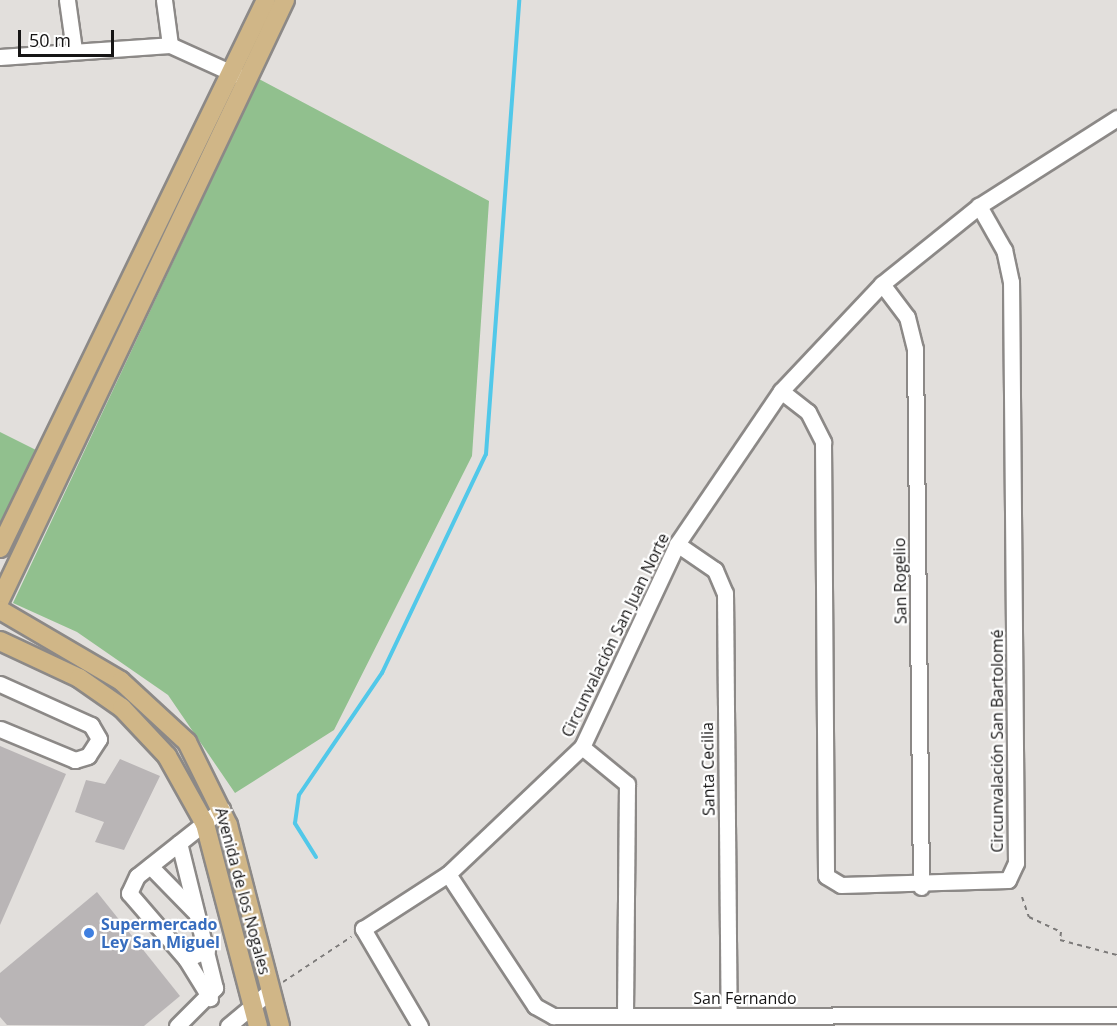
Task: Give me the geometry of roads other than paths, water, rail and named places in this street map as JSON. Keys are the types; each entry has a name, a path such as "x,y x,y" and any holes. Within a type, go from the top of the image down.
{"main road":[{"path":"0,548 228,70 266,0"},
{"path":"0,600 51,485 285,0"},
{"path":"34,477 51,485"},
{"name":"Avenida de los Nogales","path":"0,610 95,665 164,717 192,750 222,808 269,992 280,1026"},
{"name":"Avenida de los Nogales","path":"0,641 79,678 147,730 188,788 205,824 251,1007 258,1026"}],"street":[{"path":"67,0 74,50"},
{"path":"164,0 170,45"},
{"path":"0,57 170,45 228,70 245,80"},
{"name":"Circunvalación San Juan Norte","path":"420,1026 363,929 448,874 582,747 677,544 781,391 882,284 979,206 1117,118"},
{"name":"Circunvalación San Bartolomé","path":"781,391 808,412 823,442 826,876 841,885 921,887 999,884 1014,873 1016,863 1011,282 1004,250 979,206"},
{"name":"San Rogelio","path":"882,284 907,317 915,349 921,887"},
{"name":"Santa Cecilia","path":"677,544 715,570 725,593 729,1016"},
{"path":"0,684 91,725 99,739 88,756 75,760 0,729"},
{"path":"582,747 627,784 625,1016"},
{"path":"210,998 186,959 129,892 132,881 222,808"},
{"path":"177,1026 210,998 214,974 179,843"},
{"path":"150,866 196,913"},
{"name":"San Fernando","path":"448,874 543,1013 625,1016 1117,1015"},
{"path":"186,959 207,950"},
{"path":"228,1026 269,992"}],"waterway":[{"path":"316,857 295,823 299,795 382,673 486,454 519,0"}],"place":[{"name":"Supermercado Ley San Miguel","path":"89,933"}]}
